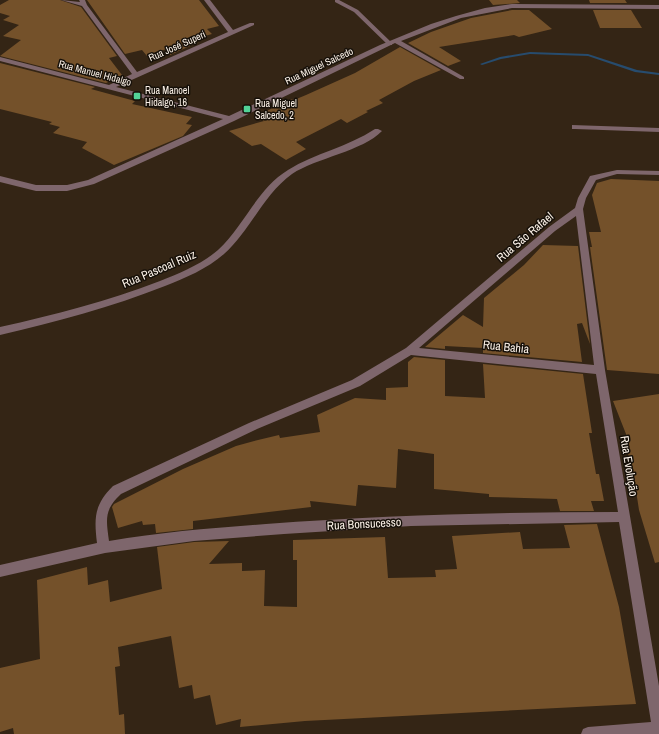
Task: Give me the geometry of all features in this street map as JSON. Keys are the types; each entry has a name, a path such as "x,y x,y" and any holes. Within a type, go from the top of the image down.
{"street":[{"path":"64,0 83,3 136,75"},
{"path":"207,0 231,32"},
{"name":"Rua Miguel Salcedo","path":"0,179 36,188 67,188 92,182 231,119 393,42 441,22 490,8 544,5 659,7"},
{"name":"Rua José Superi","path":"111,88 136,75 252,24"},
{"path":"393,42 462,78"},
{"name":"Rua Manuel Hidalgo","path":"0,59 231,119"},
{"path":"575,127 659,130"},
{"name":"Rua Pascoal Ruiz","path":"0,331 90,308 145,291 203,265 220,253 237,237 275,184 291,172 356,144 378,131"},
{"name":"Rua São Rafael","path":"409,351 541,239 579,209 582,198 594,178 617,172 659,173"},
{"name":"Rua Evolução","path":"579,209 600,370 659,727"},
{"path":"104,547 101,517 102,507 108,498 117,490 253,426 356,383 409,351"},
{"name":"Rua Bahia","path":"409,351 600,370"},
{"name":"Rua Bonsucesso","path":"0,571 104,547 146,541 247,531 373,522 541,517 624,517"},
{"path":"588,734 659,727"}],"lane":[{"path":"337,1 356,11 393,42"}],"building":[{"path":"9,0 60,0 81,7 117,56 109,58 122,75 106,83 0,56 21,40 3,36 19,25 3,20 10,16 0,13 0,5"},
{"path":"87,0 199,0 219,26 207,29 212,34 187,41 190,46 170,55 166,49 147,56 142,50 125,54"},
{"path":"489,0 517,0 520,3 493,5"},
{"path":"589,0 625,0 627,3 590,3"},
{"path":"512,10 529,10 552,29 519,37 514,35 439,47 461,61 448,66 408,43 431,32 471,18"},
{"path":"593,10 631,10 642,28 600,28"},
{"path":"400,47 441,70 414,81 379,100 383,103 366,111 368,112 347,123 341,119 296,142 306,149 286,160 261,144 252,146 229,131 264,121 256,116 292,99 294,100 355,73"},
{"path":"0,63 95,87 91,89 135,101 132,104 192,117 186,124 192,125 183,136 114,165 82,148 87,142 53,133 60,127 49,124 52,122 0,109"},
{"path":"611,179 659,181 659,374 607,370 589,232 601,232 592,195 597,183"},
{"path":"543,245 578,246 590,344 582,323 577,324 582,362 483,353 483,348 445,346 445,349 425,347 463,315 483,327 484,298 524,265"},
{"path":"414,357 445,360 445,396 485,398 483,364 583,374 592,433 589,433 596,474 599,474 604,501 591,501 594,511 560,511 557,499 489,497 489,494 434,489 434,454 398,449 396,488 358,485 356,506 310,501 311,507 193,521 193,529 156,533 155,524 143,525 142,521 118,528 112,507 114,504 183,469 236,446 258,440 279,435 280,438 320,432 317,415 355,398 386,400 386,388 408,387 408,362"},
{"path":"659,394 659,562 655,563 639,510 633,471 631,472 628,453 630,453 626,434 613,401"},
{"path":"597,524 619,607 636,704 305,721 240,727 241,719 216,725 210,695 194,699 192,685 179,688 171,636 118,647 120,666 115,667 119,715 124,714 125,734 14,734 13,728 0,732 0,668 40,659 37,580 87,567 88,585 108,580 110,602 162,589 157,547 194,542 229,541 209,564 242,563 242,571 265,570 264,606 297,607 297,560 293,560 293,540 385,537 388,578 436,577 435,570 457,569 452,536 520,532 523,549 570,548 564,525"}],"waterway":[{"path":"482,64 500,58 530,53 588,55 636,71 659,74"}],"place":[{"name":"Rua Manoel Hidalgo, 16","path":"137,96"},
{"name":"Rua Miguel Salcedo, 2","path":"247,109"}]}
